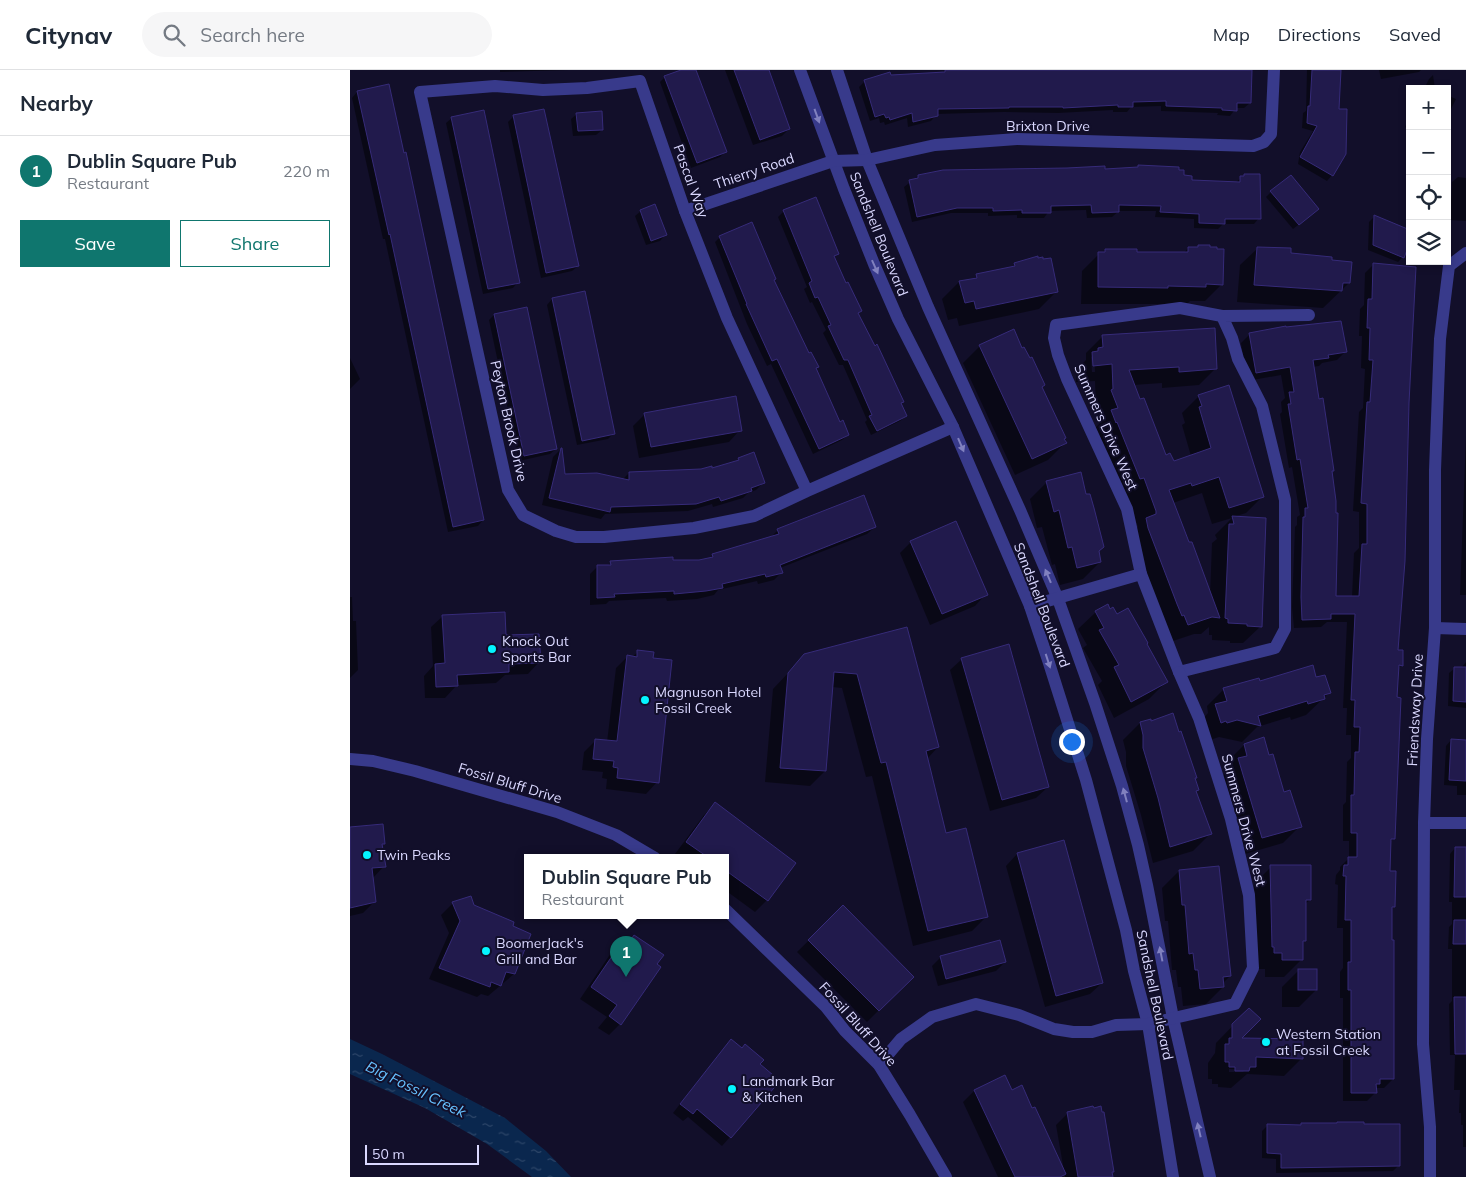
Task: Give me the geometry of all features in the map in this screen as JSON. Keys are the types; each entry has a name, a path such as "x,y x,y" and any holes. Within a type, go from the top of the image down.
{"street":[{"name":"Sandshell Boulevard","path":"800,70 833,161 877,272 898,319 953,426 1030,606 1086,780 1126,930 1134,971 1148,1024 1173,1177"},
{"name":"Sandshell Boulevard","path":"837,70 867,160 928,307 1058,599 1095,703 1122,786 1147,885 1173,1018 1210,1177"},
{"name":"Brixton Drive","path":"833,161 867,160 935,145 1017,140 1253,146 1264,142 1271,134 1274,70"},
{"name":"Pascal Way","path":"420,92 494,86 543,90 587,88 640,81 685,211 727,318 806,491"},
{"name":"Peyton Brook Drive","path":"420,92 508,490 522,515 556,531 576,537 613,536 694,528 754,516 953,426"},
{"name":"Thierry Road","path":"685,211 833,161"},
{"name":"Friendsway Drive","path":"1430,1177 1430,1127 1423,1044 1424,823 1427,739 1435,628 1435,470 1440,339 1449,266 1466,253"},
{"name":"Summers Drive West","path":"1173,1018 1235,1004 1253,968 1249,895 1231,819 1199,718 1141,574 1127,509 1068,379 1058,355 1054,338 1056,325 1180,308 1222,316"},
{"path":"1179,672 1275,648 1285,629 1285,500 1262,406 1238,360 1232,338 1222,316 1310,315"},
{"path":"1030,606 1141,574"},
{"path":"1435,628 1466,629"},
{"name":"Fossil Bluff Drive","path":"350,759 373,761 415,771 557,812 616,835 648,854"},
{"path":"1424,823 1466,823"},
{"name":"Fossil Bluff Drive","path":"729,913 826,1007 845,1031 879,1065 946,1177"},
{"path":"879,1065 902,1039 932,1017 976,1004 1019,1016 1054,1029 1073,1032 1092,1032 1116,1025 1148,1024 1173,1018"}],"water":[{"name":"Big Fossil Creek","path":"350,1039 505,1118 546,1151 571,1177 532,1177 487,1144 425,1108 350,1074"}],"building":[{"path":"681,70 696,70 727,152 697,163 664,76"},
{"path":"734,70 769,70 790,129 760,140"},
{"path":"945,70 1252,70 1251,103 1237,103 1237,111 1222,110 1222,108 1166,106 1166,101 1133,102 1133,107 1118,107 1118,105 1063,108 938,109 938,116 913,122 912,113 890,120 884,114 875,117 864,80 890,72 891,75 945,72"},
{"path":"1312,70 1341,70 1339,109 1347,109 1346,154 1333,176 1300,157 1317,126 1307,123"},
{"path":"389,84 404,153 406,152 484,520 453,527 357,91"},
{"path":"544,109 579,266 546,273 513,115"},
{"path":"484,110 520,283 488,289 451,117"},
{"path":"602,111 603,130 578,131 576,113"},
{"path":"1138,165 1179,167 1179,170 1184,170 1184,175 1192,176 1192,180 1240,182 1240,176 1244,176 1244,174 1260,174 1261,219 1225,219 1225,224 1199,223 1199,214 1160,212 1161,206 1119,205 1119,212 1092,213 1091,205 1051,206 1051,213 1022,213 1022,210 993,211 993,208 957,208 917,217 909,180 918,178 918,175 943,170 1105,166 1105,169 1138,167"},
{"path":"1291,175 1319,209 1299,225 1270,191"},
{"path":"816,197 839,254 834,256 846,283 848,282 862,311 858,313 875,346 877,344 904,402 901,403 907,416 877,431 869,416 872,415 848,360 844,360 828,326 831,325 818,297 815,298 809,283 812,281 783,210"},
{"path":"655,204 667,235 651,241 640,210"},
{"path":"1374,215 1406,228 1406,253 1404,258 1373,245"},
{"path":"752,222 776,279 774,280 809,353 811,352 819,367 816,368 840,422 843,420 849,435 819,449 777,359 772,361 746,304 719,236"},
{"path":"1198,245 1210,245 1210,247 1217,247 1217,249 1224,249 1223,285 1206,284 1206,287 1168,286 1168,288 1098,287 1098,252 1105,252 1105,249 1137,249 1137,252 1188,252 1188,247 1198,247"},
{"path":"1257,247 1291,248 1291,253 1332,257 1332,260 1352,262 1350,283 1343,283 1342,291 1254,285"},
{"path":"1038,256 1038,258 1043,257 1043,259 1051,258 1058,292 976,309 974,301 965,303 959,281 977,278 976,274 1015,266 1014,263"},
{"path":"1373,263 1416,267 1409,403 1405,561 1398,650 1403,650 1403,666 1399,665 1397,697 1401,698 1395,839 1391,839 1390,871 1396,871 1395,907 1392,907 1392,940 1394,940 1394,1079 1380,1079 1380,1084 1376,1084 1377,1093 1351,1093 1351,990 1348,990 1348,962 1351,962 1351,920 1345,920 1346,876 1343,876 1344,865 1348,865 1348,857 1357,857 1357,833 1351,833 1351,795 1354,795 1355,752 1359,752 1360,727 1354,727 1355,700 1351,700 1355,614 1331,614 1331,619 1302,620 1303,517 1305,517 1305,508 1308,508 1300,459 1297,460 1288,404 1291,404 1289,392 1294,392 1290,367 1256,373 1249,333 1286,326 1341,321 1347,352 1328,355 1329,358 1313,360 1319,399 1323,398 1334,471 1332,471 1336,513 1338,513 1336,596 1359,596 1362,544 1367,544 1367,504 1361,503 1367,402 1370,402 1373,360 1369,360 1370,328 1367,328 1368,299 1372,299"},
{"path":"585,291 615,434 582,441 552,298"},
{"path":"527,307 557,449 524,456 494,314"},
{"path":"1215,328 1217,369 1179,372 1179,367 1129,370 1140,399 1144,398 1166,455 1170,453 1174,461 1211,448 1199,407 1202,406 1198,395 1229,385 1264,497 1229,508 1219,477 1192,486 1191,483 1169,490 1189,542 1192,542 1220,618 1212,617 1188,625 1177,604 1148,528 1146,518 1156,514 1156,511 1144,478 1140,479 1111,410 1118,408 1111,390 1113,389 1112,364 1093,366 1092,352 1098,351 1098,348 1103,347 1102,335"},
{"path":"1014,329 1022,348 1024,347 1030,358 1032,357 1045,385 1042,387 1067,443 1032,459 979,345"},
{"path":"736,396 742,431 651,447 644,413"},
{"path":"561,448 565,474 597,473 629,480 629,472 701,469 712,466 712,468 739,460 738,458 754,452 765,483 751,488 752,491 721,501 719,497 696,504 611,507 610,512 549,498"},
{"path":"1081,472 1086,494 1090,494 1104,547 1099,551 1101,562 1077,568 1072,547 1068,548 1059,510 1054,512 1046,481"},
{"path":"864,495 876,527 780,565 783,573 766,577 765,574 722,584 723,588 706,591 674,594 674,591 614,594 615,597 597,598 597,565 611,565 610,561 673,557 673,560 699,560 713,557 712,554 779,534 777,529"},
{"path":"1232,516 1266,518 1262,627 1228,623 1228,619 1225,618 1229,524 1234,524"},
{"path":"956,521 988,595 942,614 910,541"},
{"path":"1108,604 1110,609 1113,607 1117,614 1128,608 1168,682 1131,702 1114,667 1119,665 1099,630 1104,628 1095,611"},
{"name":"Knock Out Sports Bar","path":"505,612 506,635 539,634 541,663 509,664 509,672 457,675 458,686 436,687 435,664 445,663 442,615"},
{"path":"907,627 939,747 926,751 946,833 966,828 988,917 928,931 886,762 881,763 857,674 834,672 826,771 780,768 788,673 804,654"},
{"path":"1009,644 1049,787 1002,800 961,658"},
{"name":"Magnuson Hotel Fossil Creek","path":"637,650 654,652 653,658 672,660 659,783 617,778 618,768 613,767 614,761 593,759 595,739 617,741 627,655 637,657"},
{"path":"1313,665 1316,677 1325,675 1331,693 1324,695 1325,699 1308,704 1307,701 1258,716 1261,726 1237,720 1221,723 1215,704 1227,701 1223,688 1259,678 1260,681"},
{"path":"1454,667 1466,667 1466,702 1453,701"},
{"path":"1173,713 1197,778 1195,778 1199,790 1196,791 1212,834 1170,847 1143,748 1140,722 1151,719 1151,721"},
{"path":"1264,737 1269,755 1273,754 1284,792 1290,790 1302,827 1262,838 1238,758 1247,756 1244,744"},
{"path":"1451,739 1466,740 1466,781 1449,780"},
{"path":"715,802 796,863 768,901 729,873 729,854 703,854 686,842"},
{"name":"Twin Peaks","path":"383,824 385,844 382,844 386,867 372,868 376,902 350,908 350,827"},
{"path":"1064,840 1103,983 1056,996 1017,853"},
{"path":"1455,847 1466,847 1466,897 1454,897"},
{"path":"1270,865 1311,865 1311,900 1306,900 1306,941 1303,941 1303,960 1282,960 1282,953 1274,953 1274,947 1272,947"},
{"path":"1219,866 1231,976 1223,977 1224,987 1200,989 1198,970 1195,970 1193,953 1189,954 1185,905 1182,905 1179,870"},
{"name":"BoomerJack's Grill and Bar","path":"471,896 474,905 514,922 513,926 531,934 515,974 506,972 501,986 491,982 490,987 439,968 460,921 452,902"},
{"path":"843,905 914,977 879,1011 808,940"},
{"path":"1454,920 1466,920 1466,944 1453,944"},
{"path":"634,935 664,955 657,964 661,967 621,1025 609,1016 617,1005 591,987 623,940 628,944"},
{"path":"1000,940 1006,962 946,979 940,956"},
{"path":"1298,969 1317,969 1317,990 1298,990"},
{"path":"1454,997 1466,997 1466,1054 1455,1054"},
{"name":"Western Station at Fossil Creek","path":"1249,1008 1261,1019 1242,1038 1303,1039 1303,1059 1256,1057 1256,1067 1250,1067 1249,1071 1235,1071 1235,1067 1229,1067 1229,1062 1225,1062 1225,1044 1229,1044 1229,1038 1232,1038 1232,1024"},
{"name":"Landmark Bar & Kitchen","path":"731,1039 742,1048 745,1044 764,1060 760,1064 780,1081 731,1138 697,1109 693,1114 680,1104"},
{"path":"1005,1075 1012,1090 1022,1085 1032,1108 1035,1107 1066,1174 1060,1177 1015,1177 974,1090"},
{"path":"1093,1106 1094,1108 1101,1106 1102,1112 1104,1112 1114,1172 1112,1172 1113,1177 1078,1177 1067,1112"},
{"path":"1301,1123 1400,1124 1400,1166 1281,1168 1281,1154 1267,1153 1267,1124 1301,1125"}],"place":[{"name":"Knock Out Sports Bar","path":"492,649"},
{"name":"Magnuson Hotel Fossil Creek","path":"645,700"},
{"name":"Twin Peaks","path":"367,855"},
{"name":"BoomerJack's Grill and Bar","path":"486,951"},
{"name":"Dublin Square Pub","path":"626,977"},
{"name":"Western Station at Fossil Creek","path":"1266,1042"},
{"name":"Landmark Bar & Kitchen","path":"732,1089"}]}
